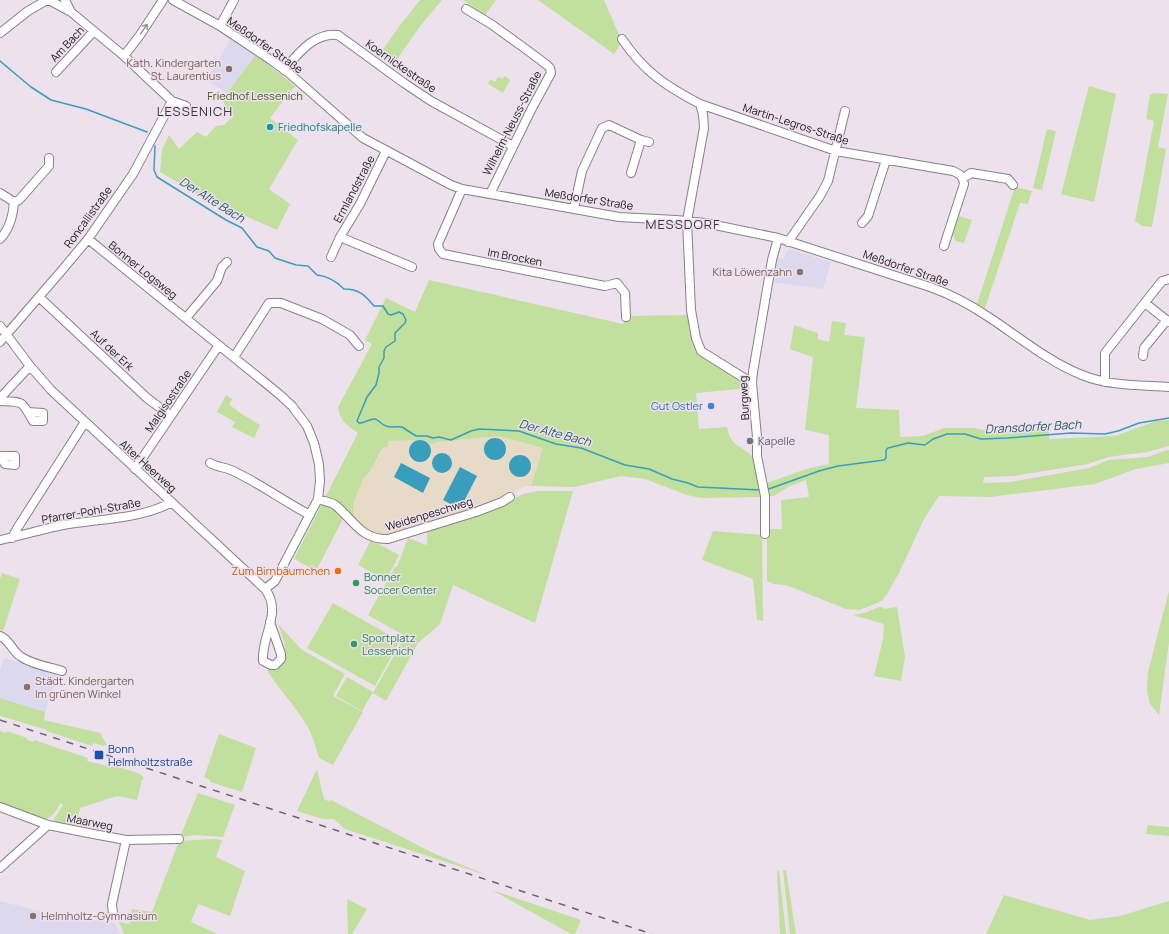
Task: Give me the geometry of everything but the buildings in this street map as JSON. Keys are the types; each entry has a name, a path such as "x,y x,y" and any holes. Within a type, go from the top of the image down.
{"street":[{"path":"0,33 28,11 48,0 71,12 124,56 172,101 186,106"},
{"path":"65,0 71,12"},
{"path":"124,56 163,0"},
{"name":"Meßdorfer Straße","path":"173,0 220,26 284,70 363,138 462,189 619,217 706,223 778,238 949,294 982,312 1042,354 1065,368 1084,376 1105,382 1169,387"},
{"path":"220,26 234,0"},
{"name":"Wilhelm-Neuss-Straße","path":"466,9 537,57 550,68 551,73 490,194"},
{"name":"Koernickestraße","path":"284,70 313,40 331,30 404,83 439,106 513,146"},
{"name":"Am Bach","path":"56,72 94,31"},
{"name":"Martin-Legros-Straße","path":"622,39 640,63 671,88 700,104 836,151 953,171 960,174 963,178"},
{"name":"Roncallistraße","path":"0,342 88,239 133,174 172,101"},
{"path":"700,104 703,114 704,128 687,221 691,310 701,351 752,383"},
{"path":"788,242 820,196 828,180 845,111"},
{"path":"574,208 582,171 602,128 609,125 641,140 649,142"},
{"path":"631,173 641,140"},
{"name":"Ermlandstraße","path":"331,257 340,237 360,204 386,151"},
{"path":"14,202 23,197 49,166 49,158"},
{"path":"862,223 868,216 886,160"},
{"path":"944,246 964,184 963,178 971,173 1008,178 1014,185"},
{"name":"Im Brocken","path":"462,189 438,244 439,249 443,254 605,286 617,283 625,293 626,317"},
{"path":"0,193 14,202"},
{"path":"0,239 9,227 12,219 14,202"},
{"name":"Ermlandstraße","path":"340,237 412,267"},
{"name":"Burgweg","path":"765,534 765,496 757,456 757,436 752,383 772,260 778,238"},
{"name":"Bonner Logsweg","path":"88,239 289,403 300,415 307,426 314,443 319,464 320,481 318,499 275,581 265,589"},
{"path":"186,318 217,281 222,268 227,262"},
{"path":"1105,382 1105,353 1162,281 1169,279"},
{"name":"Auf der Erk","path":"39,297 147,398 171,416"},
{"path":"234,357 269,303 281,303 322,320 350,335 358,346"},
{"path":"1143,356 1144,348 1168,321 1146,303"},
{"name":"Alter Heerweg","path":"0,326 30,366 51,390 265,589 270,596 272,604 273,611 270,622"},
{"name":"Malgisostraße","path":"135,469 219,345"},
{"path":"0,398 30,366"},
{"path":"0,401 20,402 24,405 28,412"},
{"path":"12,538 85,422"},
{"path":"210,463 218,467 231,470 310,515"},
{"name":"Weidenpeschweg","path":"318,499 334,504 362,532 371,537 388,539 476,512 502,502 510,497"},
{"name":"Pfarrer-Pohl-Straße","path":"0,540 62,526 138,514 160,509 172,502"},
{"path":"0,636 8,641 19,656 25,659 54,664 62,671"},
{"name":"Maarweg","path":"0,806 48,824 126,840 179,839"},
{"path":"0,868 48,824"},
{"path":"113,914 112,904 126,840"}],"shaded area":[{"name":"Kath. Kindergarten St. Laurentius","path":"231,38 256,55 226,93 207,80"},
{"name":"Kita Löwenzahn","path":"789,249 831,262 823,289 771,282 775,258 784,259 786,251"},
{"path":"499,436 543,448 531,486 525,486 498,501 495,498 489,504 390,534 379,534 366,530 354,518 353,505 363,479 369,473 388,441 426,440 429,443 434,444 436,442"},
{"name":"Städt. Kindergarten Im grünen Winkel","path":"4,658 57,675 45,712 0,698 0,670"},
{"name":"Helmholtz-Gymnasium","path":"0,901 53,915 115,923 120,934 0,934"}],"green space":[{"path":"420,0 442,0 421,25 393,65 379,55"},
{"path":"463,0 496,0 485,15"},
{"path":"538,0 604,0 622,42 614,54"},
{"name":"Friedhof Lessenich","path":"256,55 295,86 270,118 298,140 269,189 290,204 277,230 205,198 160,172 162,150 169,135 179,149 197,132 206,137 216,126 224,125 234,115 227,109 222,99"},
{"path":"505,76 510,80 503,93 488,84 490,79 495,82 498,77 503,79"},
{"path":"1089,86 1116,94 1094,202 1061,194"},
{"path":"1153,93 1168,94 1158,147 1166,149 1152,227 1142,226 1135,221 1154,121 1146,119 1150,95"},
{"path":"1047,129 1056,131 1042,190 1033,188"},
{"path":"1015,187 1032,191 1028,204 1020,203 985,308 977,304"},
{"path":"959,216 972,220 964,243 955,241 953,234"},
{"path":"429,280 623,324 627,316 688,315 695,347 700,356 747,386 739,389 696,393 699,429 727,427 728,433 733,442 753,457 762,497 701,498 687,495 645,479 621,476 574,487 531,486 543,448 499,436 436,442 434,444 429,443 426,440 388,441 388,446 382,449 369,473 363,479 353,505 354,518 344,517 316,571 294,559 358,433 348,426 342,419 338,407 372,344 365,340 386,298 415,312"},
{"path":"832,321 846,323 844,335 865,337 856,408 899,410 900,437 923,436 944,428 974,428 993,432 1024,432 1049,429 1049,439 1115,436 1156,421 1169,420 1169,446 1147,452 1108,457 1088,464 1013,476 984,477 983,483 1010,482 1089,468 1109,460 1148,457 1167,450 1169,450 1169,463 1136,469 1095,484 990,497 939,496 924,519 899,573 883,600 859,610 846,609 786,585 774,584 767,581 767,529 782,529 781,500 809,497 806,480 788,487 774,496 769,496 767,483 806,469 829,464 829,435 805,430 813,357 790,349 794,325 818,333 818,339 829,342"},
{"path":"226,395 232,399 229,405 260,425 254,438 232,427 235,422 217,412"},
{"path":"538,491 573,491 535,623 453,585 440,624 418,643 386,701 373,693 405,636 368,615 395,567 397,567 408,538 426,545 427,533 431,528 509,501 523,494"},
{"path":"713,531 762,535 763,621 757,620 753,579 702,560"},
{"path":"371,540 399,555 386,580 358,565"},
{"path":"2,573 20,579 3,631 0,630 0,579"},
{"path":"1169,591 1169,642 1159,715 1150,704 1147,691 1148,672"},
{"name":"Sportplatz Lessenich","path":"333,603 400,641 375,686 307,648"},
{"path":"879,607 884,609 897,607 905,657 901,681 874,676 883,639 884,624 853,615 864,613"},
{"path":"278,624 302,650 345,674 333,696 363,712 333,765 319,758 313,738 307,726 267,670 280,667 285,657 286,652 284,641"},
{"path":"347,677 373,692 362,711 336,696"},
{"path":"0,698 45,712 44,720 100,733 107,745 104,746 93,743 92,746 46,731 47,730 0,716"},
{"path":"0,731 6,733 7,731 27,738 27,740 33,742 34,740 88,758 87,761 112,767 113,765 140,774 144,778 142,780 137,800 117,796 80,808 76,828 56,824 54,819 63,805 61,803 52,816 44,819 0,803"},
{"path":"219,734 256,748 242,792 210,782 210,780 204,777"},
{"path":"317,769 324,799 330,802 329,799 433,853 489,876 345,829 334,819 323,819 297,811"},
{"path":"198,793 235,805 223,837 195,835 180,837"},
{"path":"1148,825 1169,827 1169,836 1146,834"},
{"path":"213,839 222,840 216,857 245,871 230,916 198,904 191,922 217,934 124,934 119,922 129,924 132,909 152,912 179,841"},
{"path":"779,870 786,934 780,934 777,871"},
{"path":"783,870 786,870 796,934 790,934"},
{"path":"492,890 581,920 575,934 571,934"},
{"path":"1004,895 1090,920 1120,916 1169,901 1169,934 986,934"},
{"path":"347,899 367,909 352,934 348,934"}],"water":[{"path":"495,438 499,439 505,445 505,453 499,459 495,460 491,459 485,453 484,449 485,445 491,439"},
{"path":"420,440 424,441 430,447 430,455 424,461 420,462 416,461 410,455 409,451 410,447 416,441"},
{"path":"438,453 446,453 452,459 452,467 446,473 438,473 432,467 432,459"},
{"path":"520,455 528,458 531,466 528,474 520,477 512,474 509,466 512,458"},
{"path":"401,463 430,478 423,493 394,477"},
{"path":"460,467 477,476 460,509 443,500"}],"waterway":[{"name":"Der Alte Bach","path":"0,61 31,87 51,100 86,109 147,132"},
{"name":"Der Alte Bach","path":"155,146 154,170 157,177 226,220 242,228 257,247 269,251 275,258 296,265 308,266 317,275 332,279 344,289 358,291 374,306 383,306 388,314 391,315 399,312 403,314 406,320 405,323 395,333 395,341 386,347 384,351 384,358 379,367 376,385 367,397 357,421 359,423 375,419 386,426 402,427 416,436 427,436 433,438 439,437 451,440 479,429 519,431 556,444 581,448 625,465 649,469 672,479 698,487 760,490"},
{"name":"Dransdorfer Bach","path":"766,490 819,471 838,466 884,460 886,458 886,450 888,448 908,443 925,445 933,439 947,434 965,434 981,439 1071,433 1105,434 1139,423 1169,418"}],"railway":[{"path":"0,720 652,934"}],"place":[{"name":"Kath. Kindergarten St. Laurentius","path":"229,69"},
{"name":"Friedhofskapelle","path":"270,127"},
{"name":"Kita Löwenzahn","path":"800,272"},
{"name":"Gut Ostler","path":"711,406"},
{"name":"Kapelle","path":"750,441"},
{"name":"Zum Birnbäumchen","path":"338,571"},
{"name":"Bonner Soccer Center","path":"356,583"},
{"name":"Sportplatz Lessenich","path":"354,644"},
{"name":"Städt. Kindergarten Im grünen Winkel","path":"27,687"},
{"name":"Bonn Helmholtzstraße","path":"99,755"},
{"name":"Helmholtz-Gymnasium","path":"33,916"}],"district":[{"name":"LESSENICH","path":"195,111"},
{"name":"MESSDORF","path":"683,224"}]}
